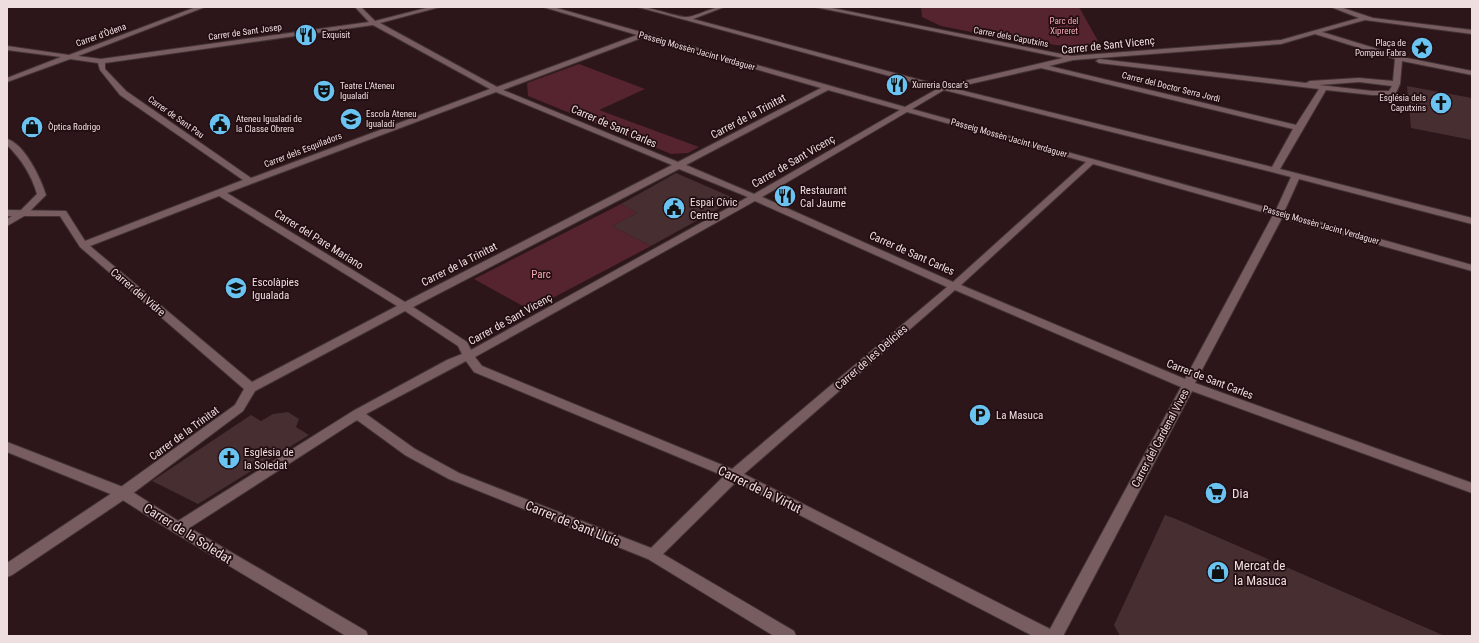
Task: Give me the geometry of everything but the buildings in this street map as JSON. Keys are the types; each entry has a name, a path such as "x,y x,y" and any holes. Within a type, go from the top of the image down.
{"street":[{"name":"Carrer d'Òdena","path":"7,80 202,7"},
{"name":"Carrer de Sant Carles","path":"358,7 374,23 495,89 755,197 954,286 1188,385 1472,488"},
{"name":"Carrer de Sant Josep","path":"7,48 65,58 101,61 374,23 437,7"},
{"name":"Passeig Mossèn Jacint Verdaguer","path":"546,7 1472,268"},
{"path":"641,7 943,88 1296,175 1472,221"},
{"path":"688,19 721,7"},
{"name":"Carrer dels Caputxins","path":"818,7 1073,58 1372,93 1392,93 1396,84 1359,80 1326,80 1297,84"},
{"path":"1334,7 1365,18 1472,32"},
{"name":"Carrer de Sant Vicenç","path":"178,528 357,414 451,363 468,356 755,197 908,110 928,96 943,88 1073,58 1281,42 1365,18"},
{"path":"1316,32 1399,57 1472,73"},
{"name":"Carrer dels Esquiladors","path":"83,245 495,89 643,35"},
{"path":"1396,84 1399,57"},
{"name":"Carrer de Sant Pau","path":"101,61 102,68 123,93 250,181"},
{"name":"Carrer del Doctor Serra Jordi","path":"1039,66 1298,128"},
{"name":"Carrer de la Trinitat","path":"7,571 123,493 239,408 252,388 404,306 678,166 828,87"},
{"path":"1275,170 1298,128 1323,88"},
{"path":"7,142 20,153 35,174 42,195 23,213 7,223"},
{"name":"Carrer de les Delícies","path":"653,555 734,475 954,286 1092,161"},
{"name":"Carrer del Cardenal Vives","path":"1055,636 1279,213 1296,175"},
{"name":"Carrer del Pare Mariano","path":"221,193 463,344 468,356"},
{"path":"7,213 23,213"},
{"name":"Carrer del Vidre","path":"23,213 63,213 83,245 252,388"},
{"name":"Carrer de la Virtut","path":"468,356 478,369 734,475 1048,636"},
{"name":"Carrer de Sant Lluís","path":"357,414 410,452 454,476 653,555 788,636"},
{"name":"Carrer de la Soledat","path":"7,447 123,493 178,528 360,636"}],"green space":[{"name":"Parc del Xipreret","path":"921,7 1079,7 1098,41 1091,42 1098,47 1055,45 1020,37 976,33 941,26 922,17"},
{"path":"579,64 645,89 599,110 699,147 688,153 671,154 528,96 527,83"},
{"name":"Parc","path":"621,204 637,213 612,226 651,246 530,310 474,279"}],"place":[{"name":"Exquisit","path":"306,35"},
{"name":"Plaça de Pompeu Fabra","path":"1422,48"},
{"name":"Xurreria Oscar’s","path":"897,85"},
{"name":"Teatre L'Ateneu Igualadí","path":"324,91"},
{"name":"Església dels Caputxins","path":"1441,103"},
{"name":"Escola Ateneu Igualadí","path":"351,119"},
{"name":"Ateneu Igualadí de la Classe Obrera","path":"220,124"},
{"name":"Òptica Rodrigo","path":"32,127"},
{"name":"Restaurant Cal Jaume","path":"785,196"},
{"name":"Espai Cívic Centre","path":"674,208"},
{"name":"Escolàpies Igualada","path":"236,288"},
{"name":"La Masuca","path":"980,415"},
{"name":"Església de la Soledat","path":"229,458"},
{"name":"Dia","path":"1216,493"},
{"name":"Mercat de la Masuca","path":"1218,572"}]}
